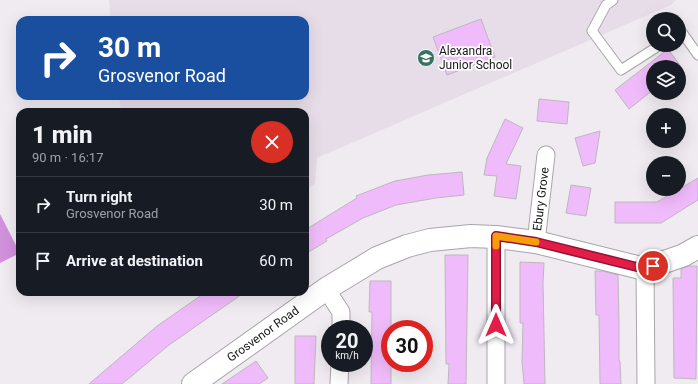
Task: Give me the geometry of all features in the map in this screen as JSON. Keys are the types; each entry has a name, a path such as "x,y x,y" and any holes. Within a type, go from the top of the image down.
{"street":[{"name":"Ebury Grove","path":"536,242 546,155"},
{"name":"Grosvenor Road","path":"193,384 326,289 377,258 407,246 430,240 471,236 496,236 536,242 645,269"},
{"path":"496,236 496,384"},
{"path":"646,384 645,269 684,255 698,247"},
{"path":"326,289 341,312 341,320"},
{"path":"340,372 340,384"}],"lane":[{"path":"613,0 606,5 592,31 621,70 649,52"},
{"path":"686,38 698,55"}],"shaded area":[{"name":"Alexandra Junior School","path":"109,0 676,0 671,5 655,12 646,12 646,16 317,158 315,184 309,187 309,108 120,108 120,100 309,100 309,16 111,16"},
{"path":"0,214 16,245 16,255 0,263"}],"building":[{"path":"481,19 495,57 447,75 433,37"},
{"path":"664,52 670,52 676,60 654,60"},
{"path":"646,66 646,96 629,109 615,90"},
{"path":"539,99 569,102 567,124 537,121"},
{"path":"505,119 523,128 506,164 521,166 516,199 494,196 497,176 484,175 487,158"},
{"path":"600,131 595,163 583,166 575,138"},
{"path":"462,172 464,195 396,205 363,218 326,239 327,241 309,252 309,228 357,198 356,196 395,181 428,175"},
{"path":"698,178 698,200 661,223 615,223 615,202 657,202 667,196 686,196 686,185"},
{"path":"571,185 591,188 586,216 566,213"},
{"path":"445,255 468,255 466,384 448,384 449,364 446,364"},
{"path":"520,262 544,263 545,384 524,384 522,362 523,323 520,323"},
{"path":"689,266 697,266 696,379 674,378 673,278 681,278 681,269"},
{"path":"595,271 618,275 619,361 621,384 600,384 599,315 596,315"},
{"path":"370,281 391,281 391,320 381,320 381,372 391,372 391,384 371,384 371,372 373,372 373,320 372,312 369,312"},
{"path":"200,296 239,296 169,345 122,384 89,384 157,326"},
{"path":"295,336 316,336 314,384 295,384"},
{"path":"256,361 268,378 259,384 222,384"}],"slow traffic":[{"path":"496,246 496,236 536,242"}],"place":[{"name":"Alexandra Junior School","path":"426,58"}],"route":[{"path":"496,325 496,236 536,242 645,269 653,266"}]}
